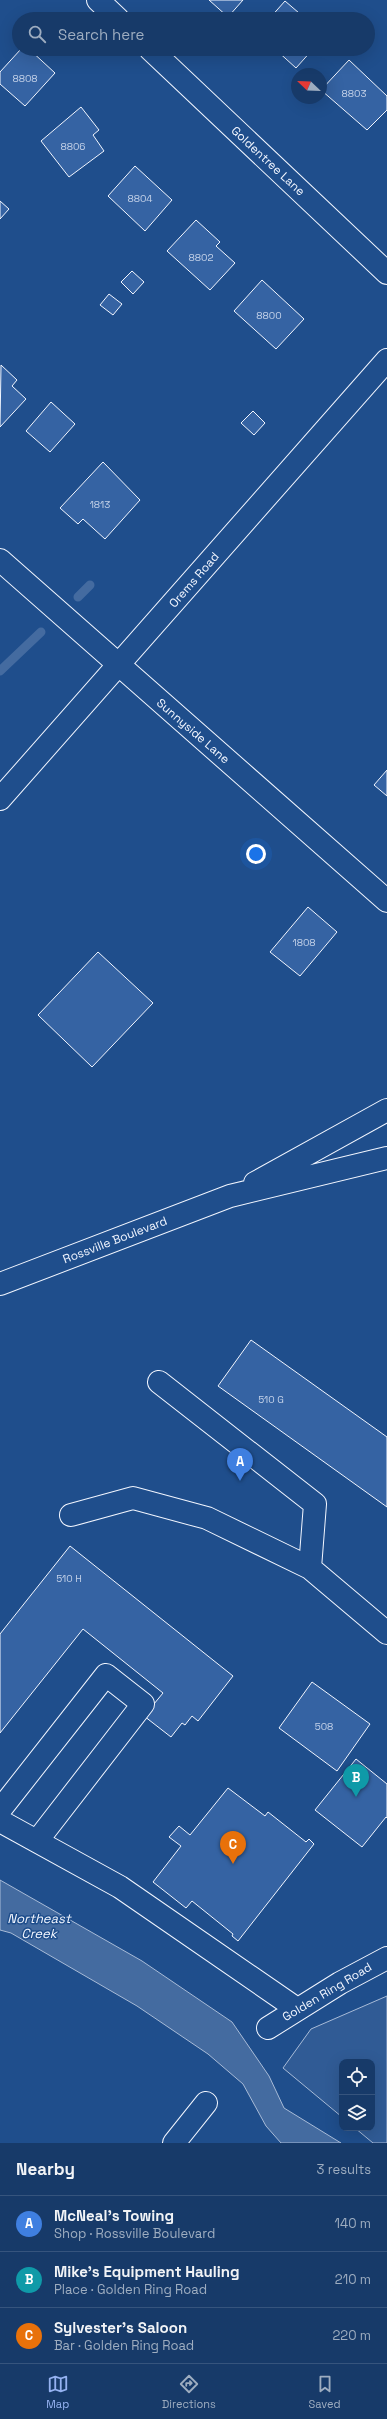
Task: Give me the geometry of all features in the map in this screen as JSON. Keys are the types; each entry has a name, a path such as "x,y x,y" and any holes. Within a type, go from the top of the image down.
{"street":[{"path":"98,0 111,12"},
{"name":"Goldentree Lane","path":"157,56 387,273"},
{"name":"Orems Road","path":"0,799 62,725 119,665 387,360"},
{"name":"Sunnyside Lane","path":"0,560 387,902"},
{"name":"Rossville Boulevard","path":"230,1196 387,1110"},
{"name":"Rossville Boulevard","path":"0,1284 230,1196 387,1158"},
{"path":"159,1382 315,1504 310,1568"},
{"path":"71,1515 133,1498 207,1518 310,1568 387,1633"},
{"path":"0,1810 106,1675 143,1704 36,1841"},
{"path":"0,1821 120,1887 297,2009"},
{"name":"Golden Ring Road","path":"268,2028 340,1983 387,1958"},
{"path":"174,2143 206,2103"}],"shaded area":[{"path":"387,1996 387,2143 373,2143 359,2131 375,2131 375,2059 339,2059 339,2115 283,2068 311,2029"}],"water":[{"name":"Northeast Creek","path":"0,1880 142,1961 232,2022 269,2076 284,2108 341,2143 281,2143 266,2126 243,2084 208,2054 137,2006 11,1933 0,1930"}],"building":[{"path":"209,0 243,0 232,12 222,12"},
{"path":"285,1 298,12 275,12"},
{"path":"15,56 37,56 55,73 25,106 0,84 0,72"},
{"path":"283,56 307,56 296,68"},
{"path":"349,60 387,96 387,110 367,130 327,95 327,84"},
{"path":"81,107 99,130 93,135 104,151 69,177 41,141"},
{"path":"135,166 172,200 145,231 108,196"},
{"path":"0,201 9,209 0,219"},
{"path":"196,220 220,242 216,246 235,263 210,290 167,251"},
{"path":"132,271 144,282 133,294 121,282"},
{"path":"262,280 304,319 276,349 234,311"},
{"path":"109,294 122,304 113,315 100,305"},
{"path":"1,365 17,380 12,386 26,399 0,427"},
{"path":"51,402 75,424 50,452 26,431"},
{"path":"253,411 265,423 254,435 241,423"},
{"path":"103,462 140,500 105,539 83,519 78,524 60,508"},
{"path":"387,770 387,796 374,785"},
{"path":"308,907 337,932 300,976 270,952"},
{"path":"98,952 153,1003 92,1067 38,1015"},
{"path":"251,1340 387,1437 387,1507 218,1386"},
{"path":"70,1546 233,1676 198,1721 192,1716 185,1725 182,1723 171,1737 144,1716 163,1693 83,1629 0,1733 0,1634"},
{"path":"312,1682 370,1724 337,1771 279,1728"},
{"path":"356,1759 387,1784 387,1818 386,1817 362,1847 315,1810"},
{"path":"228,1788 265,1816 268,1812 306,1842 309,1839 314,1844 238,1941 232,1936 233,1934 192,1901 186,1908 153,1882 181,1846 169,1837 179,1826 190,1835"}],"waterway":[{"path":"78,597 90,585"},
{"path":"0,671 41,632"}],"place":[{"name":"McNeal’s Towing","path":"240,1481"},
{"name":"Mike's Equipment Hauling","path":"356,1797"},
{"name":"Sylvester's Saloon","path":"233,1864"}]}
